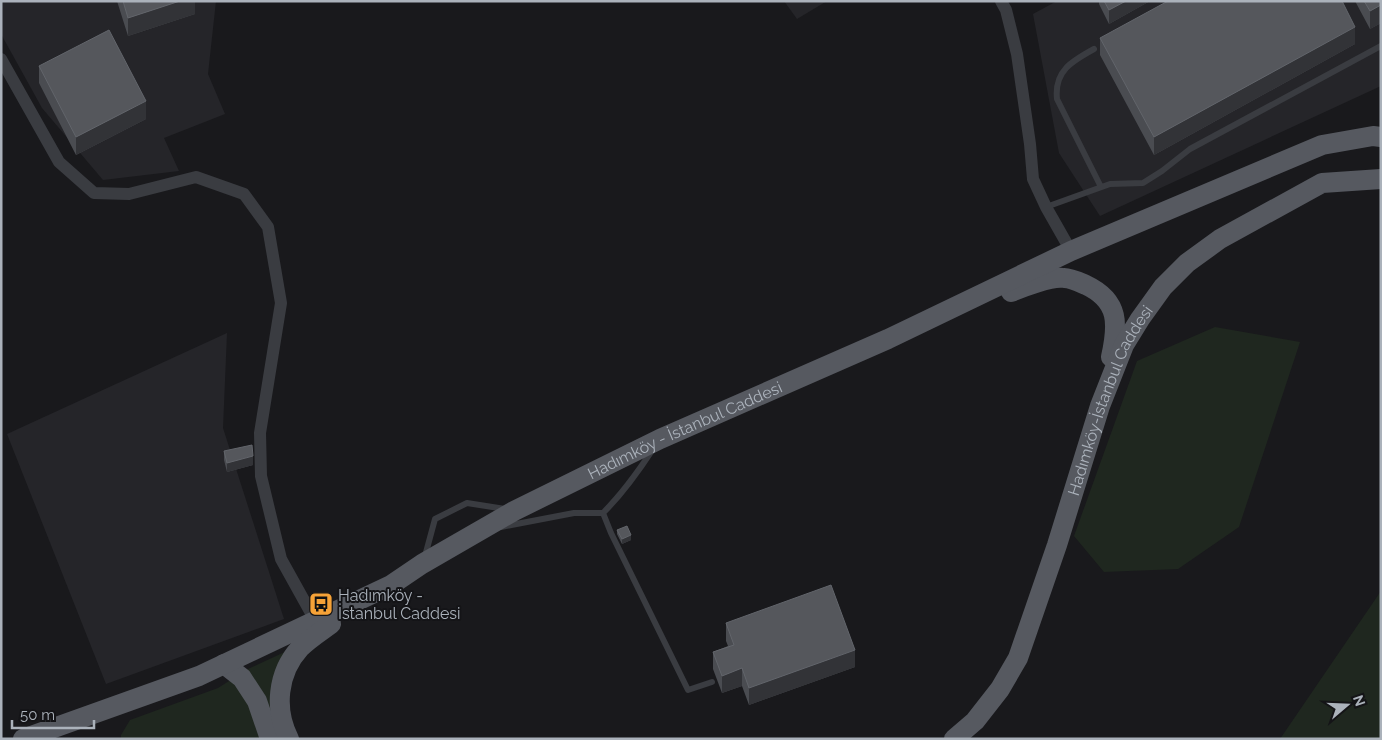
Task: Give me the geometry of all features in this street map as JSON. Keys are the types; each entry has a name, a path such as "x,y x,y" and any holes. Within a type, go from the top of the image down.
{"main road":[{"path":"888,339 1072,251 1322,145 1373,136 1381,137"},
{"name":"Hadımköy-İstanbul Caddesi","path":"954,739 975,721 1000,689 1018,658 1057,545 1100,406 1124,345 1162,287 1187,263 1220,239 1322,183 1381,180"},
{"path":"888,339 972,310 1035,284 1063,277 1077,281 1102,294 1110,305 1115,318 1115,338 1100,406"},
{"name":"Hadımköy - İstanbul Caddesi","path":"23,739 48,734 199,676 316,622 391,584 514,511 660,438 888,339"},
{"path":"289,739 283,728 280,715 280,701 282,681 292,659 309,640 391,584"},
{"path":"224,664 242,678 257,701 270,739"}],"street":[{"path":"1001,1 1006,10 1017,54 1033,179 1046,207 1072,251"},
{"path":"1,59 59,162 94,193 129,194 196,177 244,194 268,227 281,303 260,434 261,476 281,559 316,622"}],"lane":[{"path":"1046,207 1110,184 1143,183 1190,150 1381,46"},
{"path":"1094,49 1067,66 1059,78 1056,90 1058,99 1101,187"},
{"path":"476,533 574,513 603,513 632,481 660,438"},
{"path":"422,564 436,519 467,503 514,511"},
{"path":"603,513 688,690 712,682"}],"shaded area":[{"path":"1,1 216,1 208,74 225,114 164,138 179,171 103,180 42,108 1,34"},
{"path":"784,1 827,1 797,19"},
{"path":"1057,1 1381,1 1381,86 1100,216 1059,153 1033,14"},
{"path":"1215,327 1300,342 1239,527 1178,569 1104,572 1074,536 1137,361"},
{"path":"227,333 223,428 284,619 106,684 7,434"},
{"path":"1381,591 1381,739 1280,739"},
{"path":"289,650 281,739 121,739 121,735 130,720 218,688 248,669"}],"building":[{"path":"123,1 180,1 128,18"},
{"path":"1104,1 1126,1 1109,10"},
{"path":"1168,1 1342,1 1355,27 1154,137 1100,38"},
{"path":"1364,1 1381,1 1381,5 1370,11"},
{"path":"109,30 146,101 76,137 39,66"},
{"path":"252,445 253,456 227,463 224,451"},
{"path":"627,526 631,535 622,539 617,530"},
{"path":"831,585 855,650 749,688 742,668 722,676 713,652 734,645 726,623"}],"place":[{"name":"Hadımköy - İstanbul Caddesi","path":"321,604"}]}
